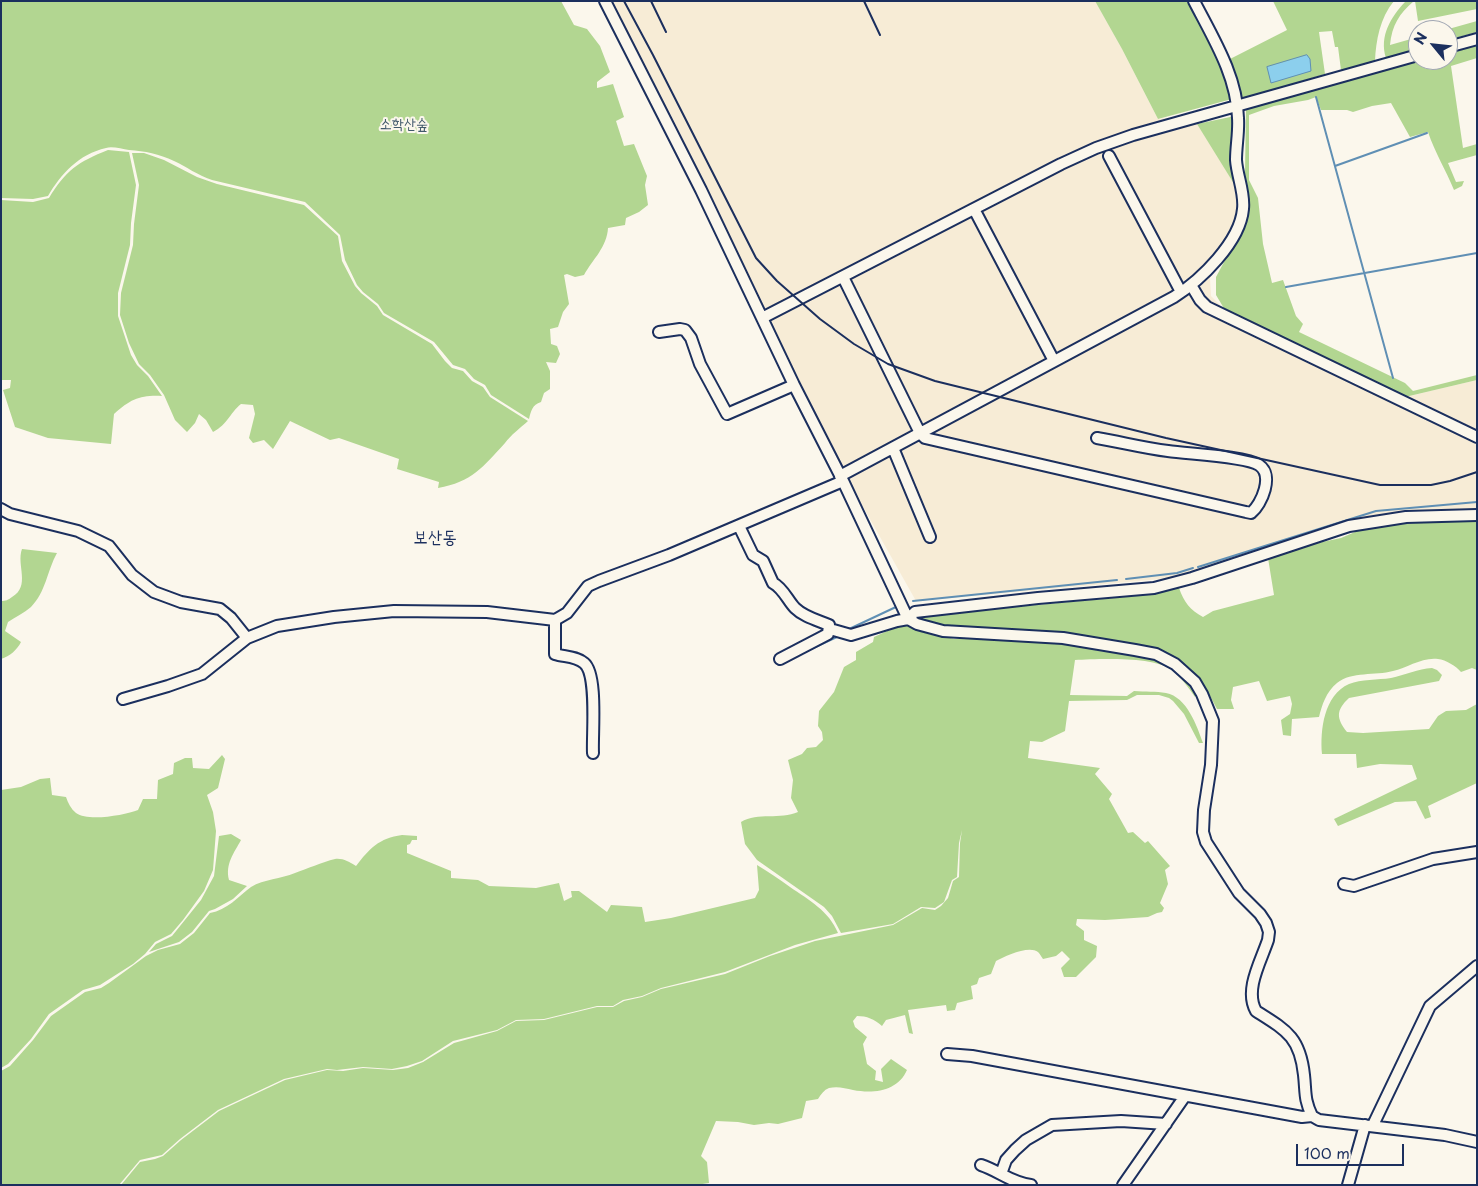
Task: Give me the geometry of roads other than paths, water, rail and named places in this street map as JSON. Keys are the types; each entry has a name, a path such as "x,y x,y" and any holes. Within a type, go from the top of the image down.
{"street":[{"path":"606,1 701,190 908,619 917,624 942,631 1063,638 1156,654 1175,664 1195,682 1213,721 1211,765 1204,810 1203,832 1212,854 1231,883 1266,923 1269,932 1268,940 1252,989 1253,1006 1256,1011 1292,1037 1297,1045 1302,1059 1304,1095 1312,1116"},
{"path":"123,699 202,674 247,638 277,626 334,617 394,611 479,612 555,620 567,613 588,586 739,526 842,479 920,433 1181,292 1203,274 1232,239 1243,209 1243,198 1236,160 1237,107 1229,72 1194,1"},
{"path":"1458,44 1477,39"},
{"path":"762,318 1096,148 1408,59"},
{"path":"1109,156 1181,292"},
{"path":"974,209 1054,361"},
{"path":"843,277 920,433 925,438 1251,513 1261,500 1265,480 1264,473 1258,464 1236,459 1168,451 1097,438"},
{"path":"1191,285 1200,300 1215,311 1477,437"},
{"path":"659,332 685,330 691,338 700,364 727,414 794,385"},
{"path":"893,448 930,537"},
{"path":"1,509 10,514 78,531 108,546 132,575 147,588 181,602 220,609 231,618 247,638"},
{"path":"739,526 753,555 764,561 774,583 797,610 838,631 851,635 908,619 915,612 1038,598 1154,588 1192,578 1348,526 1406,517 1477,515"},
{"path":"555,620 555,654 578,659 588,666 591,674 593,693 593,754"},
{"path":"780,659 828,634 838,631"},
{"path":"1344,884 1354,886 1433,859 1477,852"},
{"path":"1348,1185 1369,1125 1430,1006 1477,966"},
{"path":"947,1054 972,1056 1302,1117 1312,1116 1319,1120 1445,1135 1477,1142"},
{"path":"1123,1185 1185,1096"},
{"path":"1002,1174 1006,1160 1015,1150 1026,1140 1052,1125 1121,1121 1166,1124"},
{"path":"981,1165 1015,1182 1031,1185"}],"water":[{"path":"1307,55 1310,59 1311,71 1271,83 1267,67"}],"waterway":[{"path":"1316,97 1393,378"},
{"path":"1335,166 1427,133"},
{"path":"1286,287 1477,253"},
{"path":"1198,567 1376,511 1477,502"},
{"path":"1126,579 1177,573 1193,568"},
{"path":"913,601 1117,580"},
{"path":"847,630 898,606"},
{"path":"796,656 839,636"}],"railway":[{"path":"624,1 756,258 777,281 820,319 854,344 888,364 935,381 1166,438 1380,485 1431,485 1477,472"},
{"path":"651,1 666,32"},
{"path":"864,1 880,35"}],"district":[{"name":"보산동","path":"435,538"}],"park label":[{"name":"소학산숲","path":"404,125"}]}
